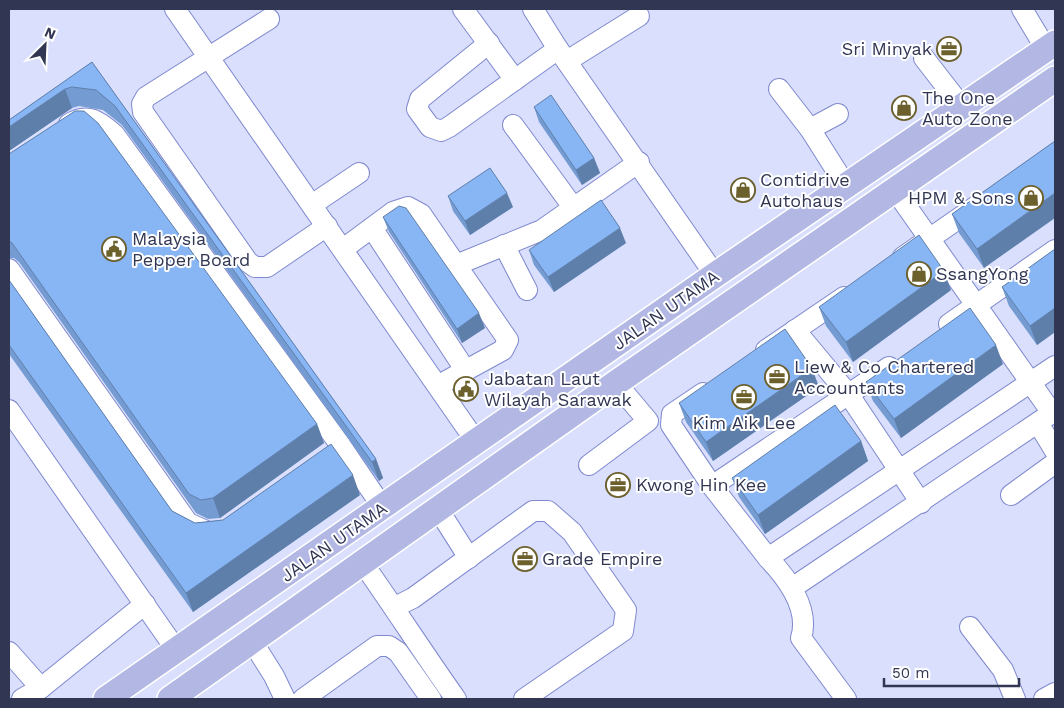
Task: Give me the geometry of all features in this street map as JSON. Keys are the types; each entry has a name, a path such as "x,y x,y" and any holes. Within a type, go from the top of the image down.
{"main road":[{"name":"JALAN UTAMA","path":"106,699 477,443 716,275 1051,46"},
{"name":"JALAN UTAMA","path":"170,699 616,383 1055,79"}],"street":[{"path":"175,9 313,204 477,443"},
{"path":"463,9 515,80"},
{"path":"533,9 716,275"},
{"path":"1022,9 1051,46"},
{"path":"489,43 420,99 417,110 430,127 441,130 449,127 515,80 639,16"},
{"path":"269,19 146,97 142,104 143,112 248,262 255,267 267,267 327,226"},
{"path":"924,58 962,107"},
{"path":"779,89 810,129 846,186"},
{"path":"810,129 838,114"},
{"path":"56,134 79,118 96,119 114,134 334,451 383,508"},
{"path":"514,125 573,207"},
{"path":"456,265 542,230 639,162"},
{"path":"313,204 359,173"},
{"path":"895,190 977,304 1029,383 1048,416 1055,451"},
{"path":"890,265 992,195"},
{"path":"343,249 393,212 408,207 421,214 508,340 503,350 438,385"},
{"path":"372,228 466,371"},
{"path":"504,245 527,290"},
{"path":"937,333 1055,250"},
{"path":"9,268 188,523 206,531 224,529"},
{"path":"746,364 859,287"},
{"path":"796,330 850,396 900,468 921,503"},
{"path":"712,486 850,396 905,356"},
{"path":"768,558 1055,366"},
{"path":"722,380 672,414 670,425 712,486 792,588 804,628 801,638 846,699"},
{"path":"589,465 648,421 616,383"},
{"path":"9,410 177,651"},
{"path":"792,588 1048,416"},
{"path":"1011,495 1055,463"},
{"path":"438,509 468,558"},
{"path":"395,607 413,598 533,511 548,511 572,532 626,610 624,631 524,699"},
{"path":"362,562 395,607 407,629 456,699"},
{"path":"22,699 40,688 145,604"},
{"path":"970,627 1003,670 1015,699"},
{"path":"252,641 274,676 285,699"},
{"path":"303,699 377,646 389,646 398,652 431,699"},
{"path":"9,652 40,688"},
{"path":"1044,699 1055,693"}],"building":[{"path":"92,62 376,459 372,462 115,106 96,90 72,87 65,89 9,127 9,120"},
{"path":"551,95 594,158 576,170 534,107"},
{"path":"75,111 84,111 98,123 317,424 213,498 201,500 189,494 9,241 9,154"},
{"path":"1055,141 1055,193 977,249 952,214"},
{"path":"490,168 507,193 465,221 448,196"},
{"path":"601,200 620,228 548,277 529,250"},
{"path":"399,206 406,208 479,313 457,329 383,217"},
{"path":"919,235 944,271 846,342 819,307"},
{"path":"1055,249 1055,308 1030,326 1002,287"},
{"path":"9,280 172,511 195,523 223,520 331,444 353,475 186,593 9,345"},
{"path":"970,308 996,345 894,419 866,382"},
{"path":"785,329 812,368 706,442 679,403"},
{"path":"835,405 861,441 758,515 732,478"}],"place":[{"name":"Sri Minyak","path":"949,49"},
{"name":"The One Auto Zone","path":"904,108"},
{"name":"Contidrive Autohaus","path":"743,190"},
{"name":"HPM & Sons","path":"1031,198"},
{"name":"Malaysia Pepper Board","path":"114,249"},
{"name":"SsangYong","path":"919,274"},
{"name":"Liew & Co Chartered Accountants","path":"777,377"},
{"name":"Jabatan Laut Wilayah Sarawak","path":"466,389"},
{"name":"Kim Aik Lee","path":"744,397"},
{"name":"Kwong Hin Kee","path":"618,485"},
{"name":"Grade Empire","path":"525,559"}]}
